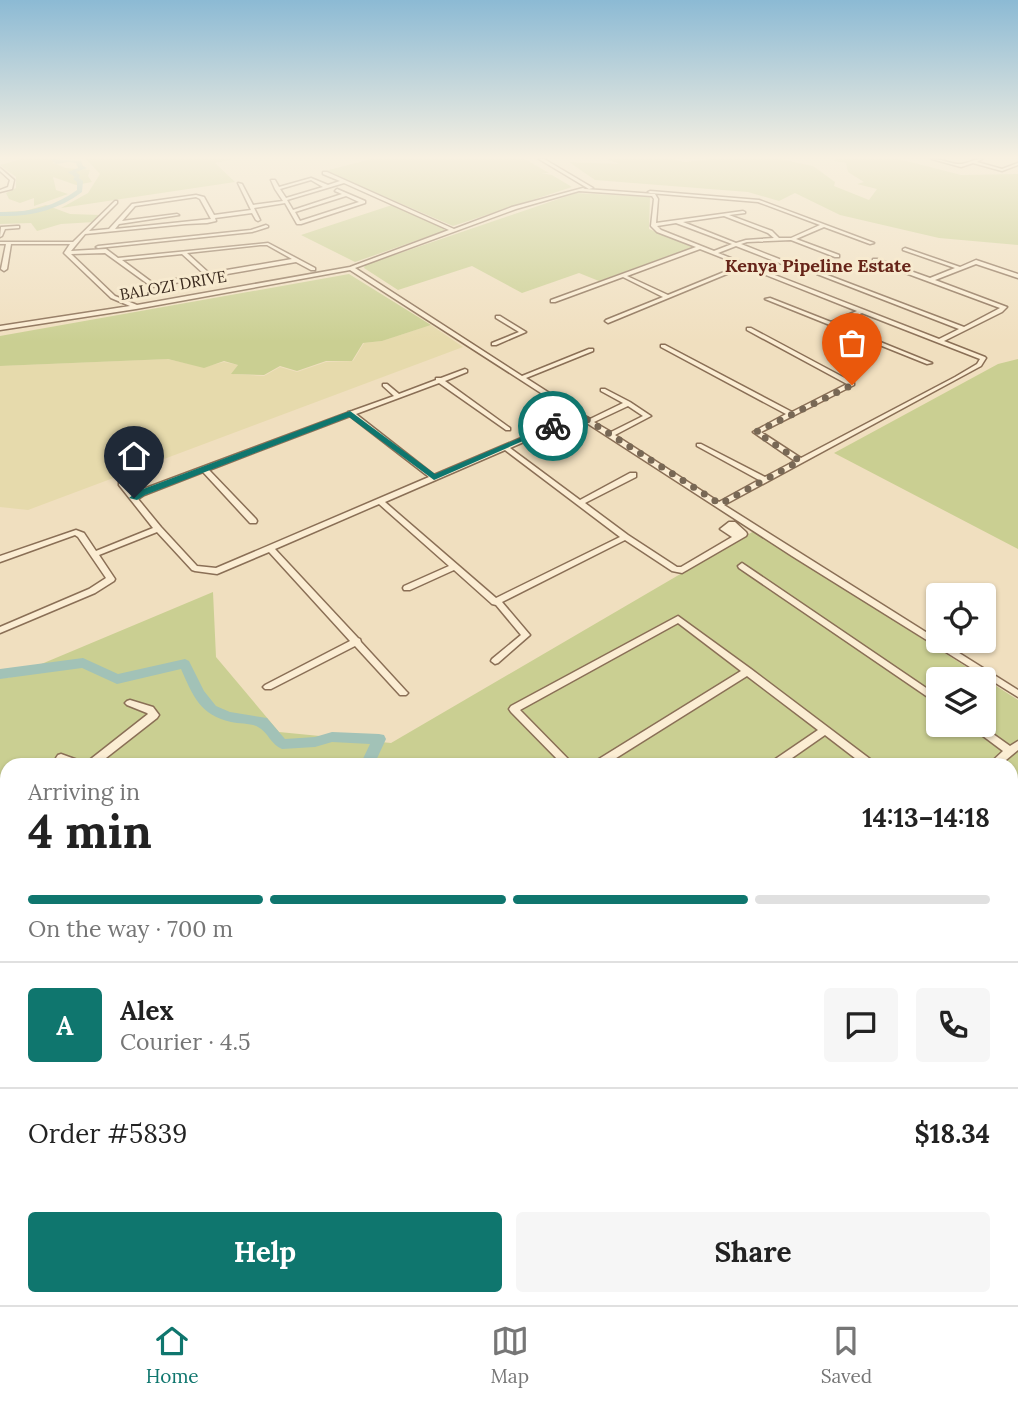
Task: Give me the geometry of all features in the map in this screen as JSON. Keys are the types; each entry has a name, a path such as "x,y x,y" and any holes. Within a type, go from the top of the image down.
{"street":[{"path":"67,252 97,220"},
{"path":"110,231 119,220"},
{"path":"116,223 140,220"},
{"path":"171,225 178,220"},
{"path":"84,233 214,220"},
{"path":"288,227 308,220"},
{"path":"430,220 453,230"},
{"name":"BALOZI DRIVE","path":"0,328 136,307 351,268 485,220"},
{"path":"653,220 653,225 659,231 981,357 982,362 957,379 720,504"},
{"path":"653,225 692,220"},
{"path":"738,220 770,232 777,239"},
{"path":"809,220 872,243"},
{"path":"678,222 795,267"},
{"path":"67,252 252,232 266,226"},
{"path":"792,239 822,226"},
{"path":"0,236 3,228 17,227"},
{"path":"715,252 737,244 792,239 837,256"},
{"path":"0,243 74,243"},
{"path":"4,269 9,243"},
{"path":"119,259 268,244 313,269"},
{"path":"553,301 701,247"},
{"path":"905,249 959,268"},
{"path":"67,252 104,251 119,259 167,301"},
{"path":"67,252 113,296 136,307"},
{"path":"183,252 208,276"},
{"path":"150,284 296,260"},
{"path":"875,260 1004,307 1000,312 941,340"},
{"path":"931,280 976,262 1018,276"},
{"path":"351,268 1018,694"},
{"path":"608,321 731,271"},
{"path":"820,274 965,329"},
{"path":"622,275 668,297"},
{"path":"768,299 929,363"},
{"path":"832,324 863,310"},
{"path":"494,344 523,332 498,317"},
{"path":"749,329 852,384 756,433 800,461"},
{"path":"663,346 790,414"},
{"path":"524,377 591,350"},
{"path":"134,498 438,379 465,371"},
{"path":"438,379 508,429"},
{"path":"385,385 397,395"},
{"path":"603,390 628,403 648,418 611,435"},
{"path":"590,421 628,403"},
{"path":"350,413 434,478"},
{"path":"122,483 158,529 195,568 206,572 225,569 580,415"},
{"path":"699,444 764,480"},
{"path":"505,447 582,502 625,537 675,569 682,570 737,537"},
{"path":"204,469 253,521"},
{"path":"582,502 634,475"},
{"path":"380,501 497,602 526,635 495,661"},
{"path":"95,554 158,529"},
{"path":"0,559 76,532 110,575 109,583 0,629"},
{"path":"497,602 625,537"},
{"path":"270,548 403,693"},
{"path":"742,566 926,693"},
{"path":"407,588 455,567"},
{"path":"562,758 514,709 678,619 862,758"},
{"path":"268,687 357,641"},
{"path":"608,758 748,671"},
{"path":"99,758 154,716 150,710 130,703"},
{"path":"784,758 825,730"},
{"path":"994,737 1014,748"}],"shaded area":[{"path":"431,325 463,347 28,510 0,507 0,366 167,359 204,367 224,362 238,365 232,374 264,376 280,367 297,372 326,362 353,361 364,343 382,341"}],"green space":[{"path":"0,220 96,220 61,224 37,231 31,223 0,224"},
{"path":"347,220 426,220 444,228 444,231 355,262 301,235"},
{"path":"439,220 472,220 453,226"},
{"path":"497,220 649,220 649,229 693,247 599,281 579,273 522,293 472,266 398,290 364,268 365,265"},
{"path":"861,220 1018,220 1018,245 939,238"},
{"path":"349,274 431,325 382,341 363,343 352,361 326,361 297,371 280,366 264,375 231,374 238,365 224,361 204,368 168,359 0,366 0,336"},
{"path":"1018,359 1018,549 834,453 998,364"},
{"path":"754,531 926,641 926,653 945,653 966,667 926,667 926,737 996,737 996,686 1018,700 1018,758 0,758 0,672 8,678 213,592 216,657 279,732 391,743"}],"waterway":[{"path":"0,674 83,663 117,679 185,664 199,694 212,710 230,717 262,722 282,744 315,742 332,737 379,739 370,758"}],"way so far":[{"path":"553,426 580,415 720,504 800,461 756,432 852,385"}],"district":[{"name":"Kenya Pipeline Estate","path":"818,265"}],"route":[{"path":"134,498 350,413 434,478 553,426"}]}
